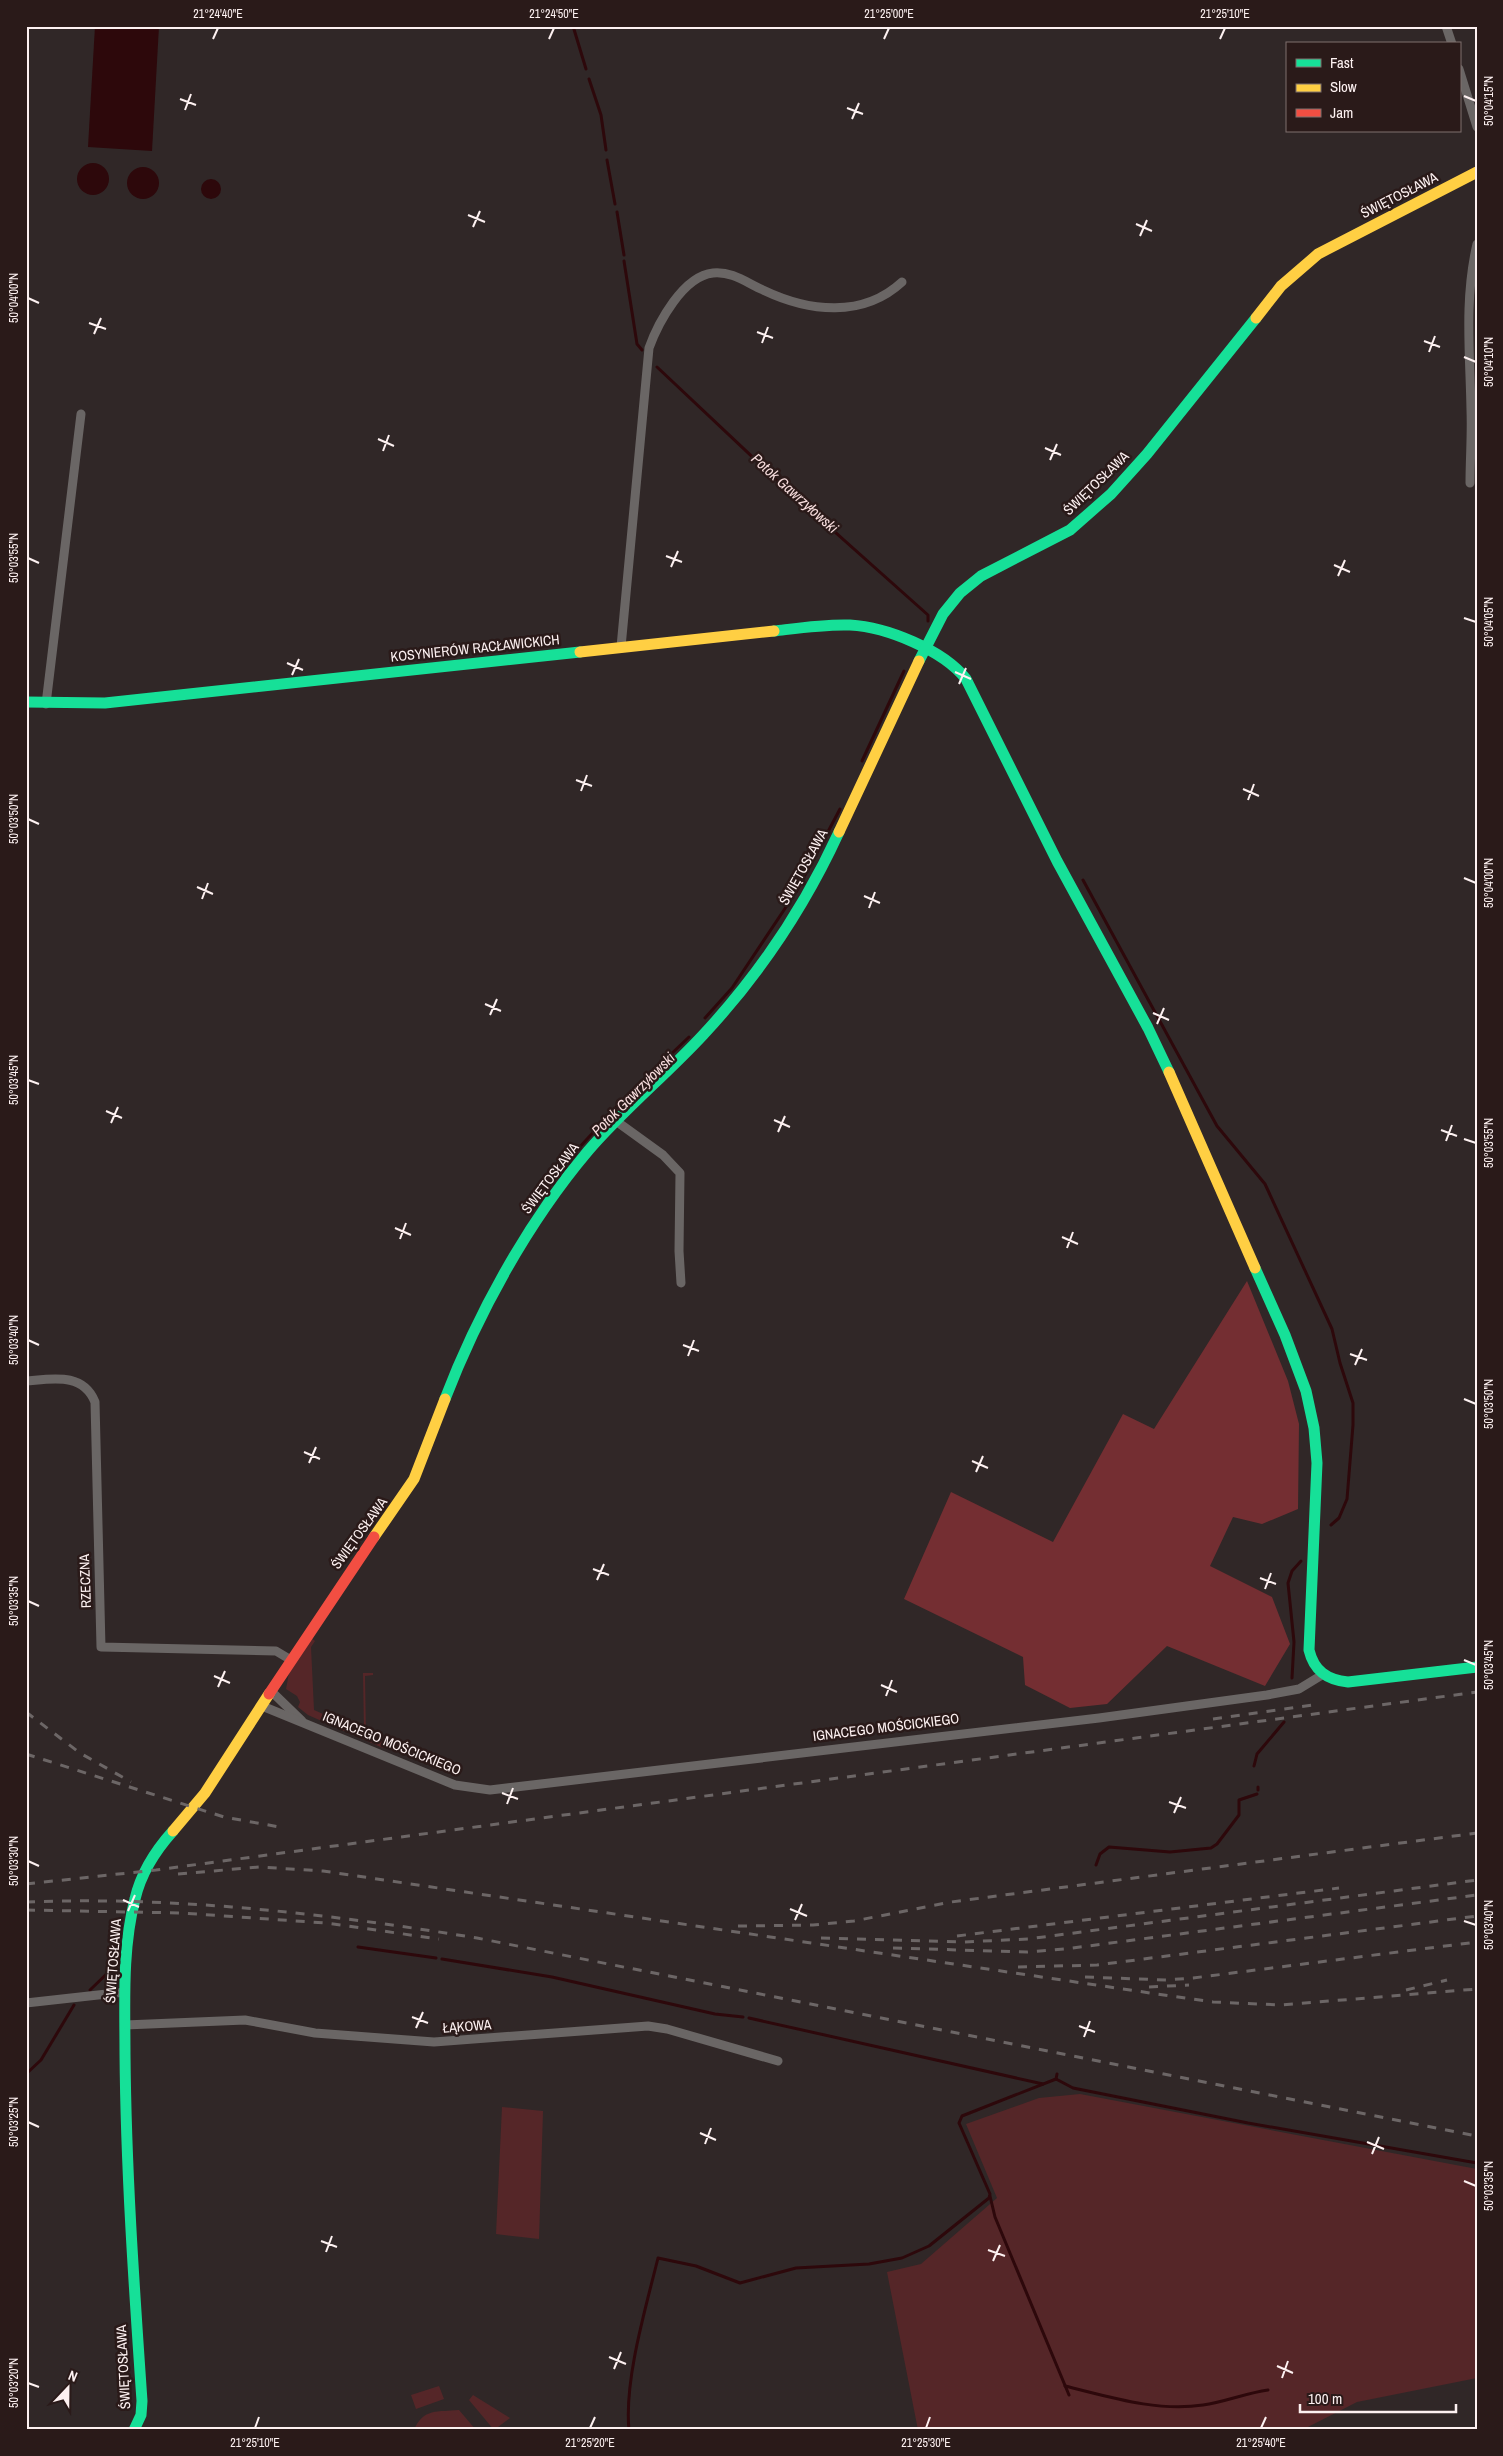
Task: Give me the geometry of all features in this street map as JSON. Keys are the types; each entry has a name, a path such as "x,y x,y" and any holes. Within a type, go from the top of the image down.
{"street":[{"path":"1446,26 1451,42"},
{"path":"1460,72 1477,127"},
{"name":"ŚWIĘTOSŁAWA","path":"134,2430 141,2415 142,2401 128,2188 125,1992 132,1915 138,1884 146,1866 158,1847 184,1821 205,1793 291,1660 414,1479 429,1445 452,1377 523,1242 545,1206 574,1168 616,1120 711,1026 738,996 778,940 832,847 924,649 943,614 970,584 992,569 1070,530 1111,494 1159,439 1281,286 1304,264 1318,254 1477,172"},
{"path":"1470,483 1471,408 1467,327 1468,302 1477,244"},
{"path":"621,647 649,348 663,318 682,293 690,283 701,276 713,273 738,277 767,292 801,304 829,308 861,305 883,296 902,282"},
{"path":"46,704 81,414"},
{"name":"KOSYNIERÓW RACŁAWICKICH","path":"26,702 46,704 105,703 844,624 878,631 924,649 956,665 966,679 1057,861 1148,1028 1179,1093 1284,1335 1306,1391 1314,1428 1317,1463 1309,1650 1313,1664 1322,1675"},
{"path":"616,1120 663,1155 680,1173 679,1251 681,1283"},
{"name":"RZECZNA","path":"26,1381 70,1379 88,1390 95,1402 102,1647 276,1651 291,1660"},
{"path":"1322,1675 1332,1680 1348,1682 1477,1667"},
{"name":"IGNACEGO MOŚCICKIEGO","path":"262,1706 454,1785 490,1790 1099,1718 1299,1689 1322,1675"},
{"name":"IGNACEGO MOŚCICKIEGO","path":"271,1691 304,1723"},
{"path":"26,2003 125,1992"},
{"name":"ŁĄKOWA","path":"125,2025 245,2020 315,2033 434,2042 648,2026 667,2029 778,2061"}],"shaded area":[{"path":"95,26 159,26 152,151 88,147"},
{"path":"93,163 99,164 104,168 108,173 108,185 104,190 99,194 93,195 87,194 82,190 78,185 77,179 78,173 82,168 87,164"},
{"path":"143,167 149,168 154,172 158,177 158,189 154,194 149,198 143,199 137,198 132,194 128,189 127,183 128,177 132,172 137,168"},
{"path":"211,179 218,182 221,189 218,196 211,199 204,196 201,189 204,182"},
{"path":"1247,1281 1288,1381 1299,1424 1298,1509 1262,1524 1233,1517 1210,1566 1272,1597 1290,1644 1265,1686 1167,1646 1107,1704 1070,1708 1025,1685 1023,1657 904,1599 951,1492 1053,1542 1123,1414 1154,1429"},
{"path":"311,1638 315,1641 311,1647 314,1710 364,1732 363,1673 373,1673 373,1675 365,1676 366,1736 385,1740 386,1745 383,1748 308,1715 298,1707 300,1702 297,1696 286,1689 289,1673"},
{"path":"1080,2094 1477,2169 1477,2378 1357,2402 1302,2430 918,2430 887,2272 921,2264 997,2198 966,2124 1039,2098"},
{"path":"502,2107 543,2111 539,2239 496,2234"},
{"path":"439,2386 444,2399 416,2409 411,2395"},
{"path":"473,2395 510,2418 494,2430 469,2400"},
{"path":"459,2410 476,2430 414,2430 422,2418 432,2412"}],"waterway":[{"name":"Potok Gawrzyłowski","path":"573,26 586,69"},
{"name":"Potok Gawrzyłowski","path":"589,79 601,115 606,150"},
{"name":"Potok Gawrzyłowski","path":"607,160 615,204"},
{"name":"Potok Gawrzyłowski","path":"617,212 624,255"},
{"name":"Potok Gawrzyłowski","path":"624,261 637,344 642,350"},
{"name":"Potok Gawrzyłowski","path":"657,367 780,483 928,615 928,621"},
{"name":"Potok Gawrzyłowski","path":"862,761 904,671"},
{"name":"Potok Gawrzyłowski","path":"796,892 840,809"},
{"path":"1083,880 1217,1126 1265,1184 1332,1329 1340,1363 1353,1403 1353,1425 1347,1499 1339,1518 1331,1525"},
{"name":"Potok Gawrzyłowski","path":"705,1018 732,988 788,904"},
{"name":"Potok Gawrzyłowski","path":"576,1151 625,1098 689,1037"},
{"path":"1292,1678 1294,1642 1288,1583 1292,1571 1301,1561"},
{"path":"1254,1766 1257,1754 1284,1722"},
{"path":"1096,1865 1100,1854 1109,1847 1170,1852 1211,1848 1217,1844 1239,1815 1239,1800 1257,1794"},
{"name":"Potok Gawrzyłowski","path":"90,1990 120,1961 122,1946"},
{"path":"358,1947 436,1958"},
{"path":"442,1959 552,1977 715,2014 743,2017"},
{"name":"Potok Gawrzyłowski","path":"26,2074 41,2060 74,2005"},
{"path":"749,2018 1043,2084"},
{"path":"629,2430 628,2410 633,2367 642,2321 658,2258 696,2266 740,2283 796,2268 869,2264 902,2258 929,2246 989,2198 990,2194 959,2123 962,2116 1056,2079 1057,2074"},
{"path":"1056,2079 1073,2088 1248,2123 1477,2163"},
{"path":"990,2196 995,2217 1069,2395"},
{"path":"1065,2386 1116,2399 1168,2407 1203,2405 1268,2390"}],"railway":[{"path":"26,1884 156,1870 1477,1692"},
{"path":"1213,1719 1313,1705"},
{"path":"26,1712 80,1753 131,1782"},
{"path":"26,1754 224,1817 285,1828"},
{"path":"738,1926 813,1925 854,1921 951,1902 1477,1833"},
{"path":"178,1874 259,1867 323,1871 1213,2002 1281,2005 1477,1989"},
{"path":"821,1938 963,1942 1028,1939 1477,1880"},
{"path":"957,1936 1339,1888"},
{"path":"893,1948 1027,1952 1065,1949 1477,1895"},
{"path":"26,1902 83,1901 196,1904 309,1914 477,1938 1477,2136"},
{"path":"26,1910 182,1913 326,1923 439,1939"},
{"path":"1018,1967 1097,1965 1477,1916"},
{"path":"1085,1977 1166,1980 1193,1978 1477,1942"},
{"path":"1406,1990 1447,1980"},
{"path":"1149,1987 1189,1985"}],"traffic: fast":[{"path":"919,661 943,614 960,593 981,576 1070,530 1111,494 1147,454 1256,318"},
{"path":"774,631 812,626 841,625 880,630 897,635 929,650 956,668 966,679 1057,861 1148,1028 1169,1072"},
{"path":"26,702 105,703 580,652"},
{"path":"445,1399 489,1301 506,1269 545,1208 601,1136 689,1050 743,989 796,913 826,860 839,832"},
{"path":"1255,1268 1285,1335 1306,1391 1314,1428 1317,1463 1309,1650 1314,1664 1328,1677 1348,1682 1477,1667"},
{"path":"134,2430 141,2415 142,2401 127,2141 126,1957 131,1918 141,1880 160,1846 173,1831"}],"traffic: slow":[{"path":"1256,318 1281,286 1318,254 1477,172"},
{"path":"580,652 774,631"},
{"path":"839,832 919,661"},
{"path":"1169,1072 1255,1268"},
{"path":"374,1537 414,1479 445,1399"},
{"path":"173,1831 205,1793 269,1694"}],"traffic: jam":[{"path":"269,1694 374,1537"}]}
